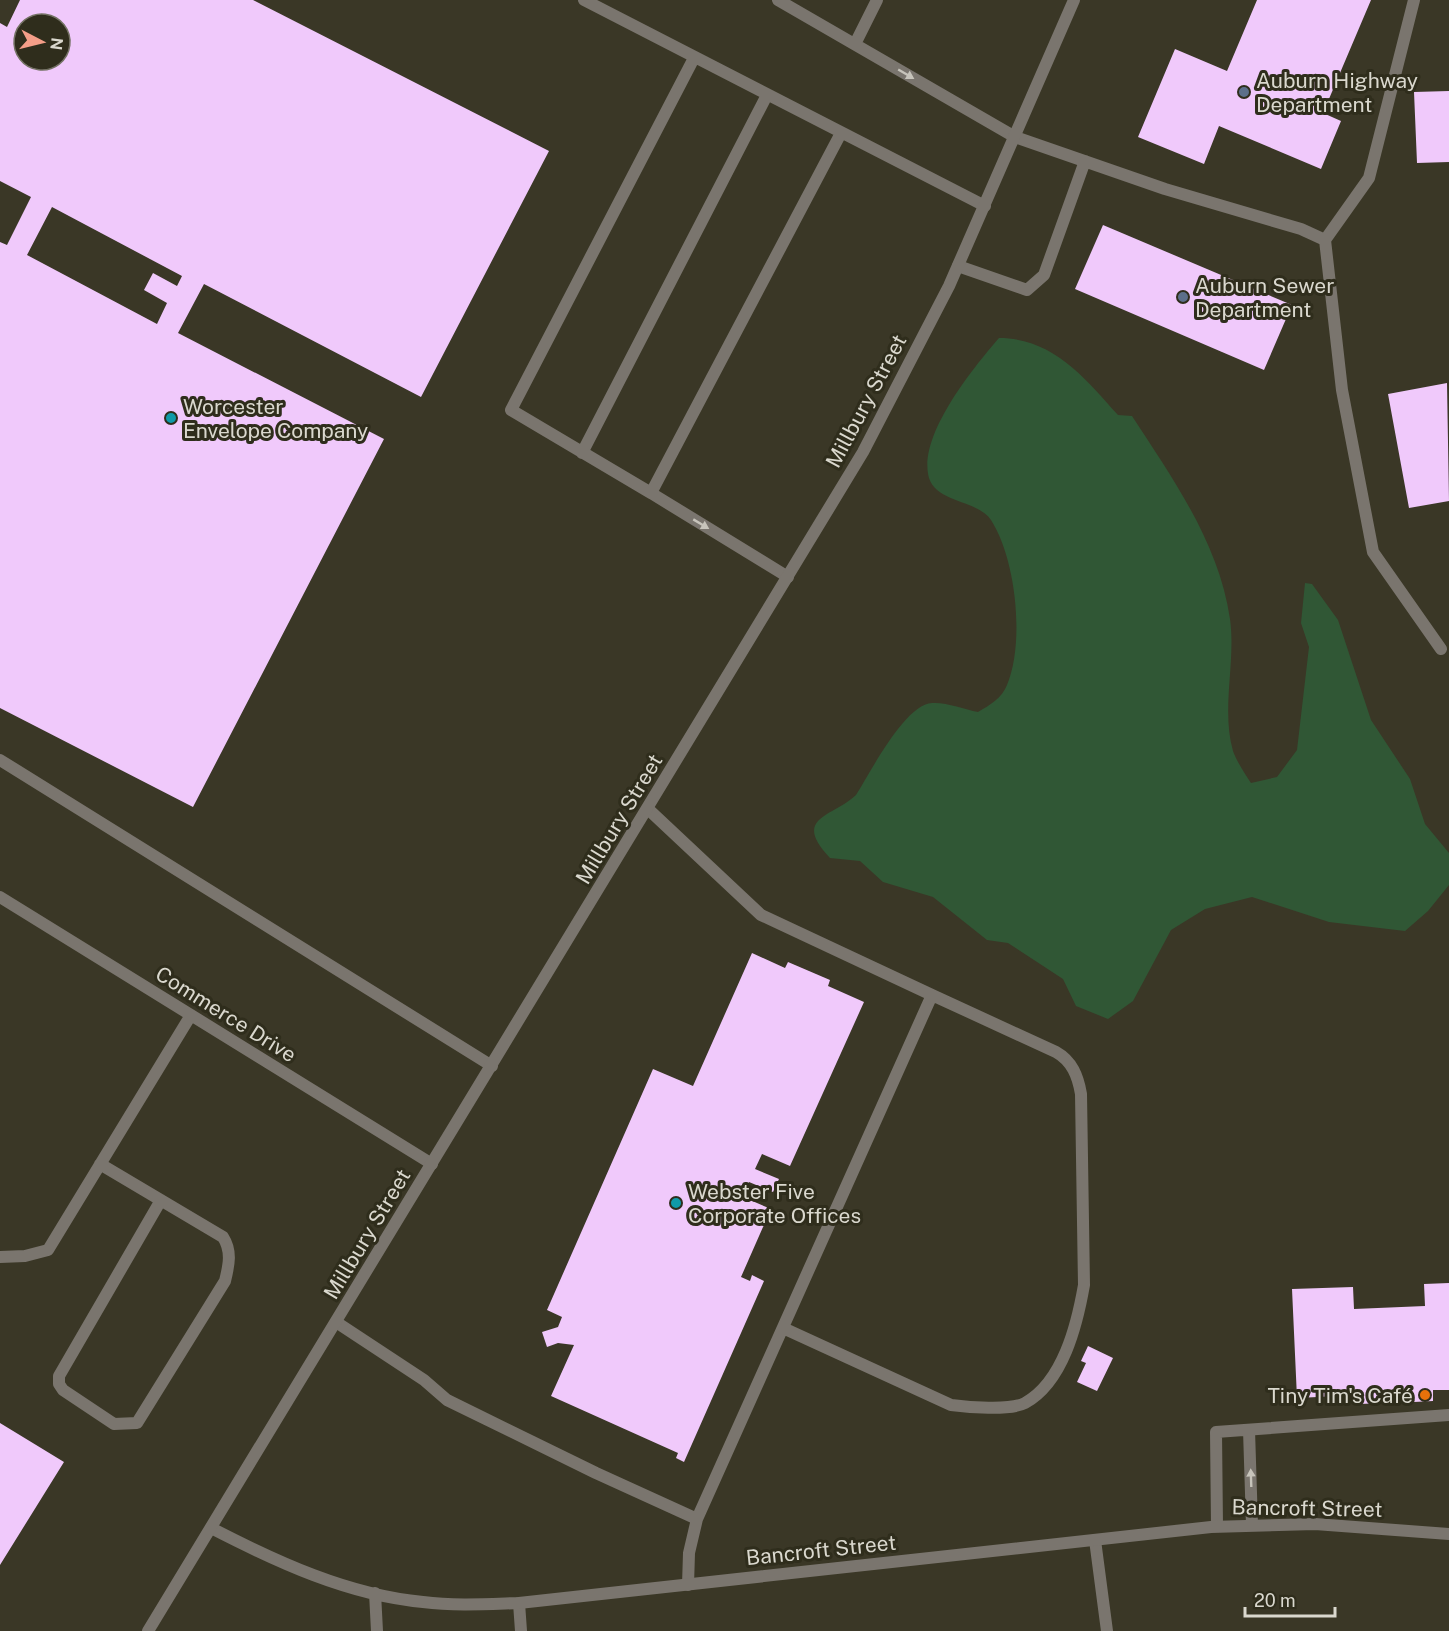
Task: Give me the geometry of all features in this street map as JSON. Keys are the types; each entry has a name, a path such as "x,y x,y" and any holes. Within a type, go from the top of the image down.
{"street":[{"path":"584,0 985,206"},
{"path":"778,0 1015,136 1165,189 1301,229 1325,240"},
{"path":"855,44 877,0"},
{"name":"Millbury Street","path":"148,1631 648,810 863,452 958,266 1074,0"},
{"path":"1414,0 1369,178 1325,240 1342,390 1373,552 1441,649"},
{"path":"694,58 511,410 788,577"},
{"path":"582,453 767,95"},
{"path":"651,493 841,133"},
{"path":"958,266 1027,290 1044,275 1085,161"},
{"path":"0,760 492,1066"},
{"path":"648,810 761,915 1066,1057 1079,1078 1084,1286 1079,1311 1061,1360 1046,1385 1024,1404 977,1409 951,1405 783,1328"},
{"name":"Commerce Drive","path":"0,897 432,1164"},
{"path":"688,1585 689,1553 697,1519 932,995"},
{"path":"0,1257 25,1256 48,1250 191,1015"},
{"path":"100,1164 223,1236 228,1246 228,1271 225,1281 136,1423 114,1424 63,1390 59,1384 59,1376 161,1200"},
{"path":"336,1322 424,1380 447,1400 596,1473 697,1519"},
{"path":"1217,1526 1216,1432 1449,1415"},
{"path":"1249,1430 1252,1525"},
{"name":"Bancroft Street","path":"211,1528 300,1569 375,1593 422,1602 519,1603 1217,1526 1350,1526 1449,1534"},
{"path":"1095,1540 1107,1631"},
{"path":"375,1593 377,1631"},
{"path":"519,1603 521,1631"}],"green space":[{"path":"999,338 1036,345 1052,353 1080,374 1118,415 1132,416 1178,488 1205,538 1224,591 1231,635 1228,702 1230,735 1233,751 1251,783 1277,777 1297,750 1309,647 1301,623 1305,583 1312,584 1338,620 1371,720 1410,779 1425,824 1449,853 1449,885 1428,911 1405,931 1329,922 1252,897 1205,909 1171,930 1133,1001 1108,1019 1076,1006 1063,979 1008,943 987,940 933,897 883,882 860,861 830,858 819,844 814,834 815,826 820,819 856,795 889,741 911,715 922,706 932,703 978,712 999,697 1007,685 1016,647 1016,624 1012,578 1007,556 1000,537 985,513 949,497 933,486 929,478 928,461 931,442 950,403"}],"building":[{"name":"Worcester Envelope Company","path":"20,0 253,0 549,151 421,397 204,284 178,333 384,439 193,807 0,708 0,242 7,245 31,197 0,181 0,23 7,27 12,17 12,72 72,72 72,12 14,12","holes":["52,207 182,276 177,286 153,273 144,290 167,303 157,324 27,255"]},
{"name":"Auburn Highway Department","path":"1257,0 1371,0 1323,113 1341,121 1321,169 1219,126 1204,164 1138,137 1175,49 1227,71"},
{"path":"1449,91 1449,162 1417,163 1414,92"},
{"name":"Auburn Sewer Department","path":"1103,225 1292,305 1264,370 1075,289"},
{"path":"1447,383 1449,501 1409,508 1388,394"},
{"name":"Webster Five Corporate Offices","path":"752,953 785,968 788,962 830,980 828,986 864,1002 790,1166 762,1154 755,1169 779,1179 773,1192 749,1182 743,1197 771,1209 741,1277 750,1281 752,1275 764,1281 684,1462 676,1458 678,1453 551,1396 574,1345 558,1343 547,1347 542,1332 558,1327 562,1317 547,1310 653,1069 693,1086"},
{"path":"1449,1283 1449,1390 1433,1390 1433,1401 1414,1402 1414,1393 1382,1394 1382,1403 1360,1404 1359,1395 1297,1398 1292,1289 1353,1287 1354,1309 1425,1306 1424,1284"},
{"path":"1088,1346 1113,1358 1097,1391 1077,1382 1086,1363 1081,1361"},
{"path":"0,1423 64,1462 0,1565"}],"place":[{"name":"Auburn Highway Department","path":"1244,92"},
{"name":"Auburn Sewer Department","path":"1183,297"},
{"name":"Worcester Envelope Company","path":"171,418"},
{"name":"Webster Five Corporate Offices","path":"676,1203"},
{"name":"Tiny Tim's Café","path":"1425,1395"}]}
